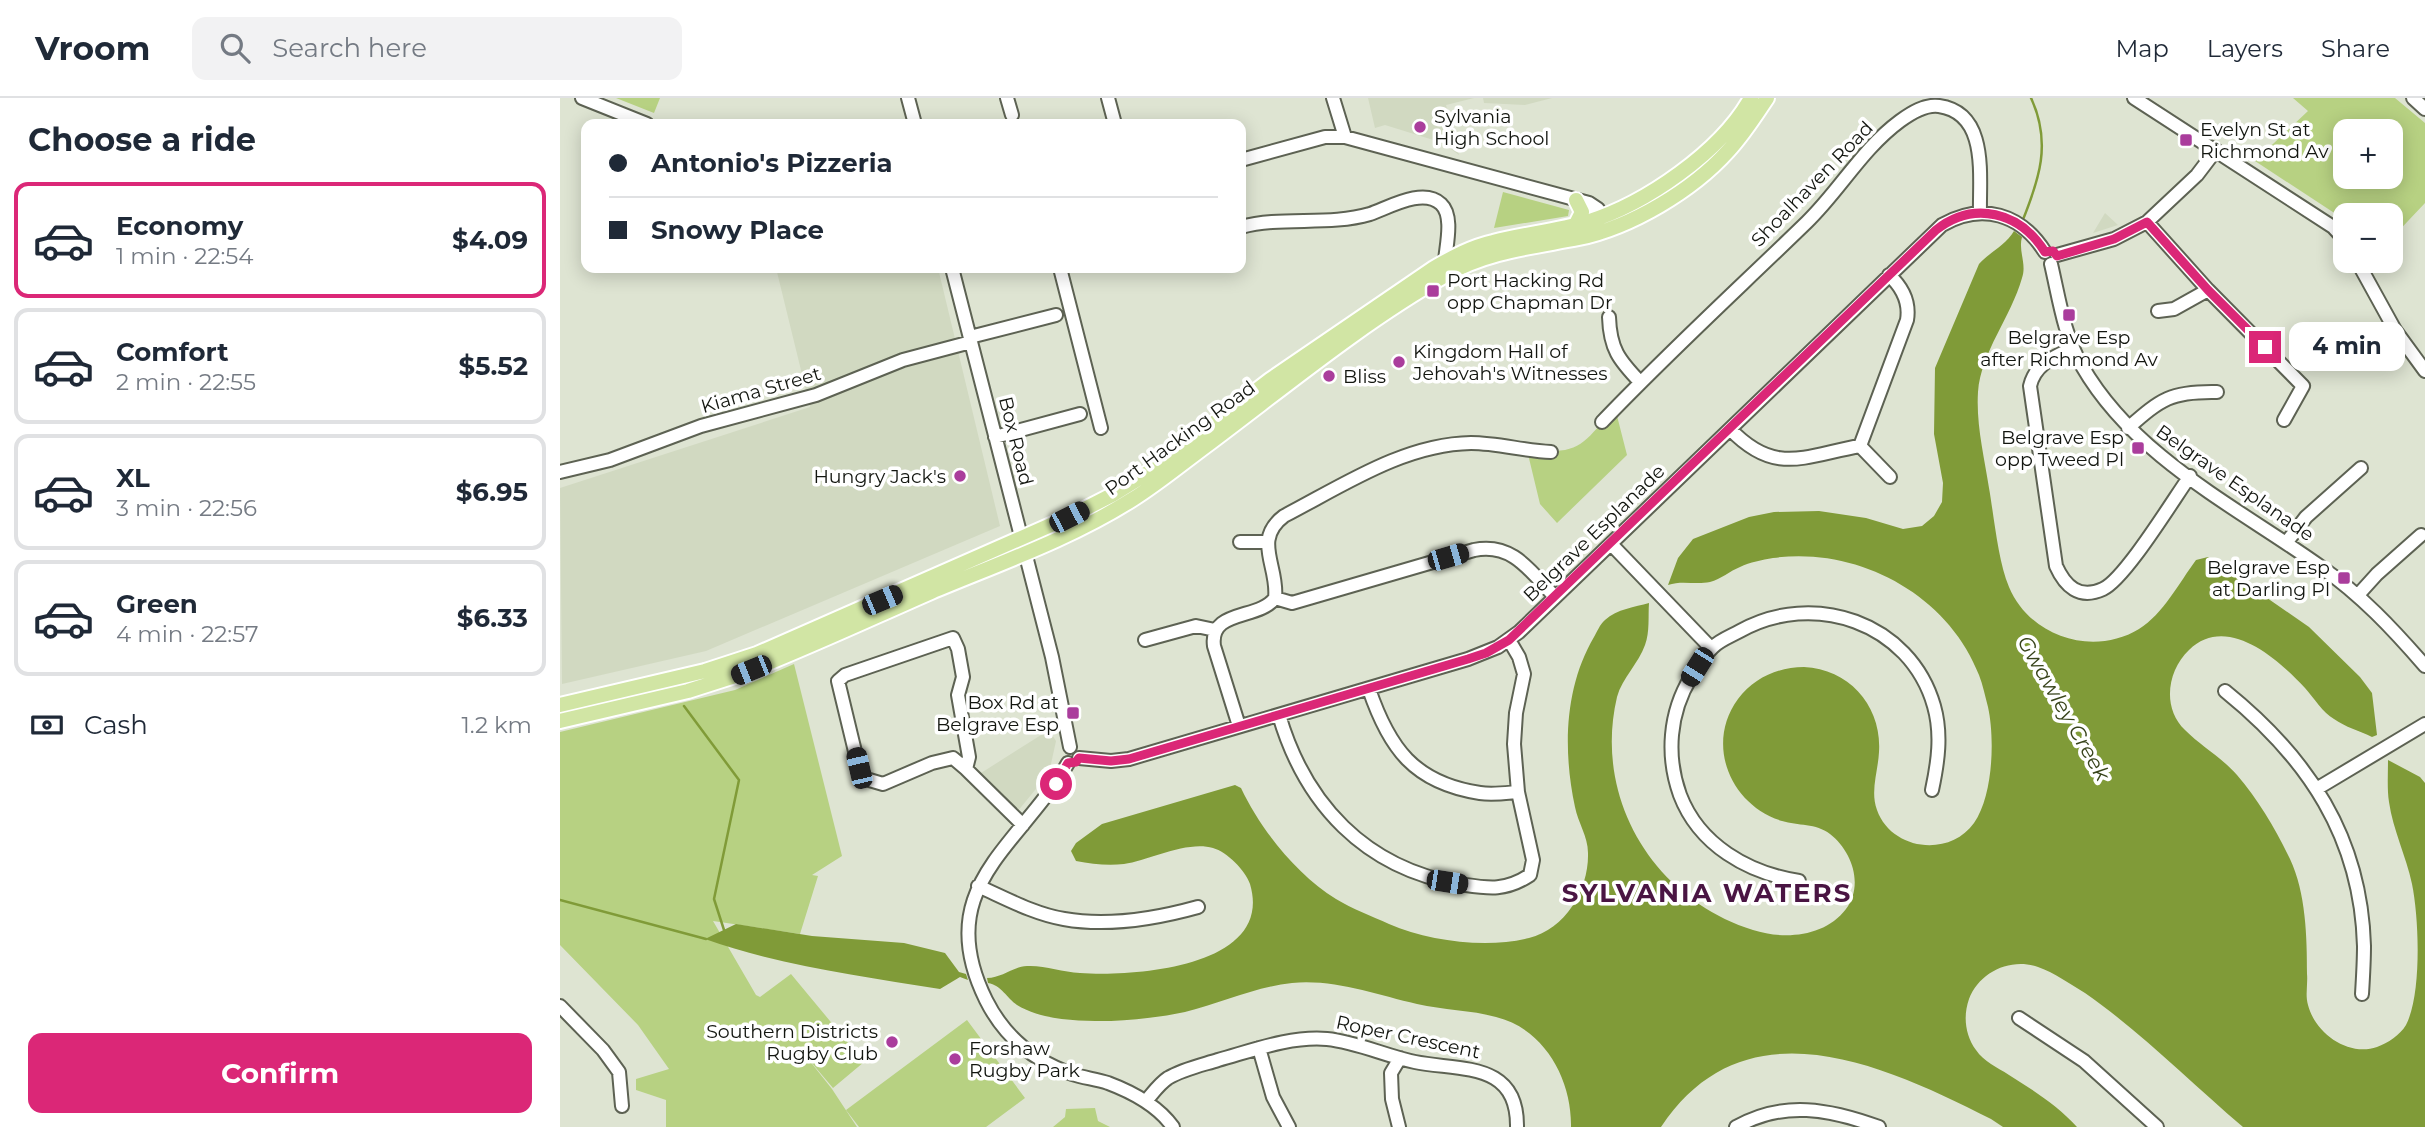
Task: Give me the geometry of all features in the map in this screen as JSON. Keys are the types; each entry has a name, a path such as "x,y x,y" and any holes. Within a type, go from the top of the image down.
{"main road":[{"name":"Port Hacking Road","path":"560,705 705,671 757,654 1023,546 1100,519 1143,493 1286,384 1445,275 1488,256 1580,238 1605,223 1691,164 1726,131 1751,98"},
{"name":"Port Hacking Road","path":"560,721 688,691 738,675 1023,546 1154,469 1290,366 1391,295 1458,254 1493,242 1576,225 1605,223 1649,210 1700,177 1727,152 1767,98"},
{"path":"1576,200 1582,212 1576,225"}],"street":[{"path":"582,98 634,119"},
{"path":"908,98 914,119"},
{"path":"1007,98 1012,115"},
{"path":"1108,98 1114,119"},
{"path":"1333,98 1345,137"},
{"path":"2134,98 2333,227"},
{"name":"Shoalhaven Road","path":"1602,422 1810,219 1865,152 1919,103 1955,111 1975,134 1979,159 1980,213"},
{"path":"1246,159 1325,137 1345,137 1576,200 1594,206 1605,223"},
{"path":"2051,257 2114,239 2147,222 2197,175 2216,150"},
{"path":"1246,225 1369,214 1413,199 1432,199 1443,205 1447,214 1445,261"},
{"name":"Belgrave Esplanade","path":"1074,760 1129,759 1477,656 1509,640 1942,225 1958,217 1980,213 2001,216 2021,225 2051,257 2073,348 2090,380 2128,428 2151,449 2287,542 2358,595 2423,660"},
{"path":"2147,222 2208,290 2303,386 2284,420"},
{"name":"Box Road","path":"954,273 1061,698 1070,747 1065,749 1064,759 1074,760"},
{"path":"1061,273 1101,428"},
{"path":"2364,273 2395,330 2425,371"},
{"path":"1860,446 1907,320 1908,312 1903,293 1889,275"},
{"path":"2158,311 2174,309 2208,290"},
{"name":"Kiama Street","path":"560,472 610,460 701,426 816,396 903,360 1056,315"},
{"path":"1609,317 1610,337 1615,351 1640,382"},
{"path":"2073,348 2043,363 2032,377 2030,386 2056,566 2071,589 2082,592 2102,589 2121,574 2190,477"},
{"path":"2128,428 2160,401 2175,395 2189,392 2217,393"},
{"path":"996,437 1080,414"},
{"path":"1730,429 1758,453 1782,460 1860,446"},
{"path":"1239,726 1214,646 1215,630 1226,620 1267,607 1275,598 1275,582 1267,542 1276,522 1414,452 1475,443 1551,452"},
{"path":"1860,446 1890,477"},
{"path":"2287,542 2306,517 2361,468"},
{"path":"2358,595 2377,574 2421,535"},
{"path":"1240,542 1267,542"},
{"path":"1611,544 1712,648"},
{"path":"1275,598 1292,603 1474,550 1492,548 1505,551 1518,559 1555,597"},
{"path":"1799,881 1774,877 1735,860 1698,826 1684,804 1674,769 1671,734 1683,689 1712,648 1754,622 1781,614 1809,611 1842,617 1873,630 1903,653 1917,669 1933,705 1939,740 1932,790"},
{"path":"1145,640 1196,626 1215,630"},
{"path":"966,769 968,757 958,695 963,677 958,649 953,638 845,674 838,681 859,768 866,779 883,784 932,763 953,758 1023,825"},
{"path":"1279,715 1297,765 1314,795 1349,832 1374,851 1424,876 1487,888 1510,886 1530,875 1533,860 1518,792 1514,744 1516,713 1524,674 1519,657 1509,640"},
{"path":"1369,689 1386,731 1402,756 1425,776 1481,794 1518,792"},
{"path":"2225,691 2255,715 2284,745 2318,788 2337,828 2351,867 2361,908 2364,946 2362,994"},
{"path":"2318,788 2425,724"},
{"path":"1074,760 1050,793 1006,844 978,886 969,912 969,947 975,975 998,1021 1016,1041 1037,1058 1072,1074 1109,1083 1146,1101 1174,1127"},
{"path":"978,886 1022,906 1063,919 1153,919 1198,908"},
{"path":"560,1006 603,1050 618,1072 622,1106"},
{"path":"2019,1018 2084,1062 2149,1125"},
{"name":"Roper Crescent","path":"1146,1101 1166,1079 1181,1072 1259,1048 1299,1039 1331,1040 1400,1058 1485,1072 1497,1080 1512,1098 1517,1127"},
{"path":"1259,1048 1273,1097 1289,1127"},
{"path":"1399,1127 1392,1100 1391,1073 1400,1058"},
{"path":"1735,1127 1768,1113 1790,1109 1814,1110 1842,1122 1879,1127"}],"shaded area":[{"path":"616,98 660,98 654,113"},
{"name":"Sylvania High School","path":"1368,98 1474,98 1446,105 1459,155 1443,143 1385,125 1375,128"},
{"name":"Sylvania High School","path":"1483,98 1552,98 1525,105 1484,103"},
{"path":"2293,98 2395,98 2425,123 2425,203 2403,226 2403,203 2333,203 2333,212 2255,161 2308,111"},
{"path":"1503,192 1569,210 1568,216 1494,228"},
{"path":"2105,213 2118,225 2093,233"},
{"path":"777,273 939,273 1000,526 706,651 562,684 560,488 810,407"},
{"path":"1615,408 1627,455 1557,523 1540,504 1527,450 1559,451 1579,445"},
{"path":"794,664 842,856 812,875 818,876 800,934 713,921 756,995 760,997 791,974 864,1062 833,1088 805,1055 857,1127 666,1127 666,1100 636,1090 636,1079 669,1069 638,1025 560,945 560,732 735,690"},
{"path":"1049,730 1056,741 1049,773 1017,812 981,773"},
{"name":"Forshaw Rugby Park","path":"967,1020 1025,1098 986,1127 859,1127 846,1110"},
{"path":"1095,1108 1098,1121 1110,1127 1053,1127 1065,1117 1066,1109"}],"water":[{"path":"2014,231 2022,237 2023,273 2011,307 1990,349 1980,377 1978,392 1981,440 1997,538 2009,587 2032,619 2047,630 2083,641 2102,641 2121,637 2148,623 2163,607 2196,560 2208,557 2309,627 2360,677 2372,693 2377,735 2372,737 2330,716 2281,665 2252,645 2236,638 2220,636 2204,640 2189,650 2176,668 2170,701 2185,730 2237,775 2278,836 2295,872 2302,901 2306,930 2308,1005 2325,1033 2355,1049 2377,1047 2389,1041 2406,1025 2411,1011 2417,976 2416,916 2412,884 2389,802 2388,760 2420,777 2425,783 2425,1127 2243,1127 2106,1008 2056,975 2028,964 1997,969 1980,981 1967,1005 1967,1032 1983,1058 2045,1099 2077,1127 2003,1127 1950,1099 1862,1064 1817,1055 1774,1054 1733,1065 1695,1088 1661,1127 1571,1127 1567,1092 1552,1059 1529,1033 1496,1017 1308,982 1265,988 1167,1015 1120,1021 1075,1020 1050,1017 1027,1010 1017,1005 997,986 988,983 987,978 1027,966 1103,974 1163,969 1194,962 1221,950 1241,934 1252,912 1250,884 1230,857 1218,850 1203,846 1192,847 1112,865 1076,861 1071,851 1076,843 1102,824 1235,785 1241,788 1269,835 1294,864 1321,889 1349,906 1405,930 1458,942 1495,943 1529,938 1542,933 1554,926 1573,906 1580,893 1587,867 1588,847 1575,807 1569,764 1569,720 1577,677 1584,657 1603,622 1621,611 1649,603 1647,640 1617,697 1612,735 1614,772 1623,807 1639,840 1660,870 1687,895 1718,915 1753,930 1778,935 1803,934 1827,926 1846,909 1851,900 1855,879 1853,869 1838,841 1825,830 1782,821 1764,813 1749,802 1728,771 1724,735 1728,717 1738,699 1751,685 1767,675 1785,669 1821,669 1836,675 1860,693 1869,706 1879,736 1875,803 1884,823 1895,834 1921,845 1936,845 1963,834 1980,812 1989,783 1992,751 1988,707 1979,675 1965,646 1946,621 1922,599 1867,568 1805,556 1752,562 1710,582 1668,585 1678,558 1693,539 1749,517 1774,512 1819,511 1866,518 1903,529 1922,526 1934,516 1942,502 1943,483 1934,434 1935,368 1979,264"},
{"path":"736,924 812,936 904,943 945,953 959,972 966,974 968,980 960,977 940,989 792,963 705,939"}],"waterway":[{"name":"Gwawley Creek","path":"2022,222 2034,191 2041,161 2041,130 2031,98"},
{"path":"684,706 739,780 714,899 724,930"},
{"path":"560,900 706,939"}],"place":[{"name":"Sylvania High School","path":"1420,127"},
{"name":"Evelyn St at Richmond Av","path":"2186,140"},
{"name":"Port Hacking Rd opp Chapman Dr","path":"1433,291"},
{"name":"Belgrave Esp after Richmond Av","path":"2069,315"},
{"name":"Kingdom Hall of Jehovah's Witnesses","path":"1399,362"},
{"name":"Bliss","path":"1329,376"},
{"name":"Belgrave Esp opp Tweed Pl","path":"2138,448"},
{"name":"Hungry Jack's","path":"960,476"},
{"name":"Belgrave Esp at Darling Pl","path":"2344,578"},
{"name":"Box Rd at Belgrave Esp","path":"1073,713"},
{"name":"Southern Districts Rugby Club","path":"892,1042"},
{"name":"Forshaw Rugby Park","path":"955,1059"}],"district":[{"name":"SYLVANIA WATERS","path":"1707,893"}],"route":[{"path":"1056,784 1068,763 1076,762 1079,758 1111,761 1129,759 1468,659 1486,653 1509,640 1936,230 1958,217 1980,213 2010,219 2027,229 2045,252 2053,251 2057,256 2114,239 2147,222 2208,290 2265,347"}]}
